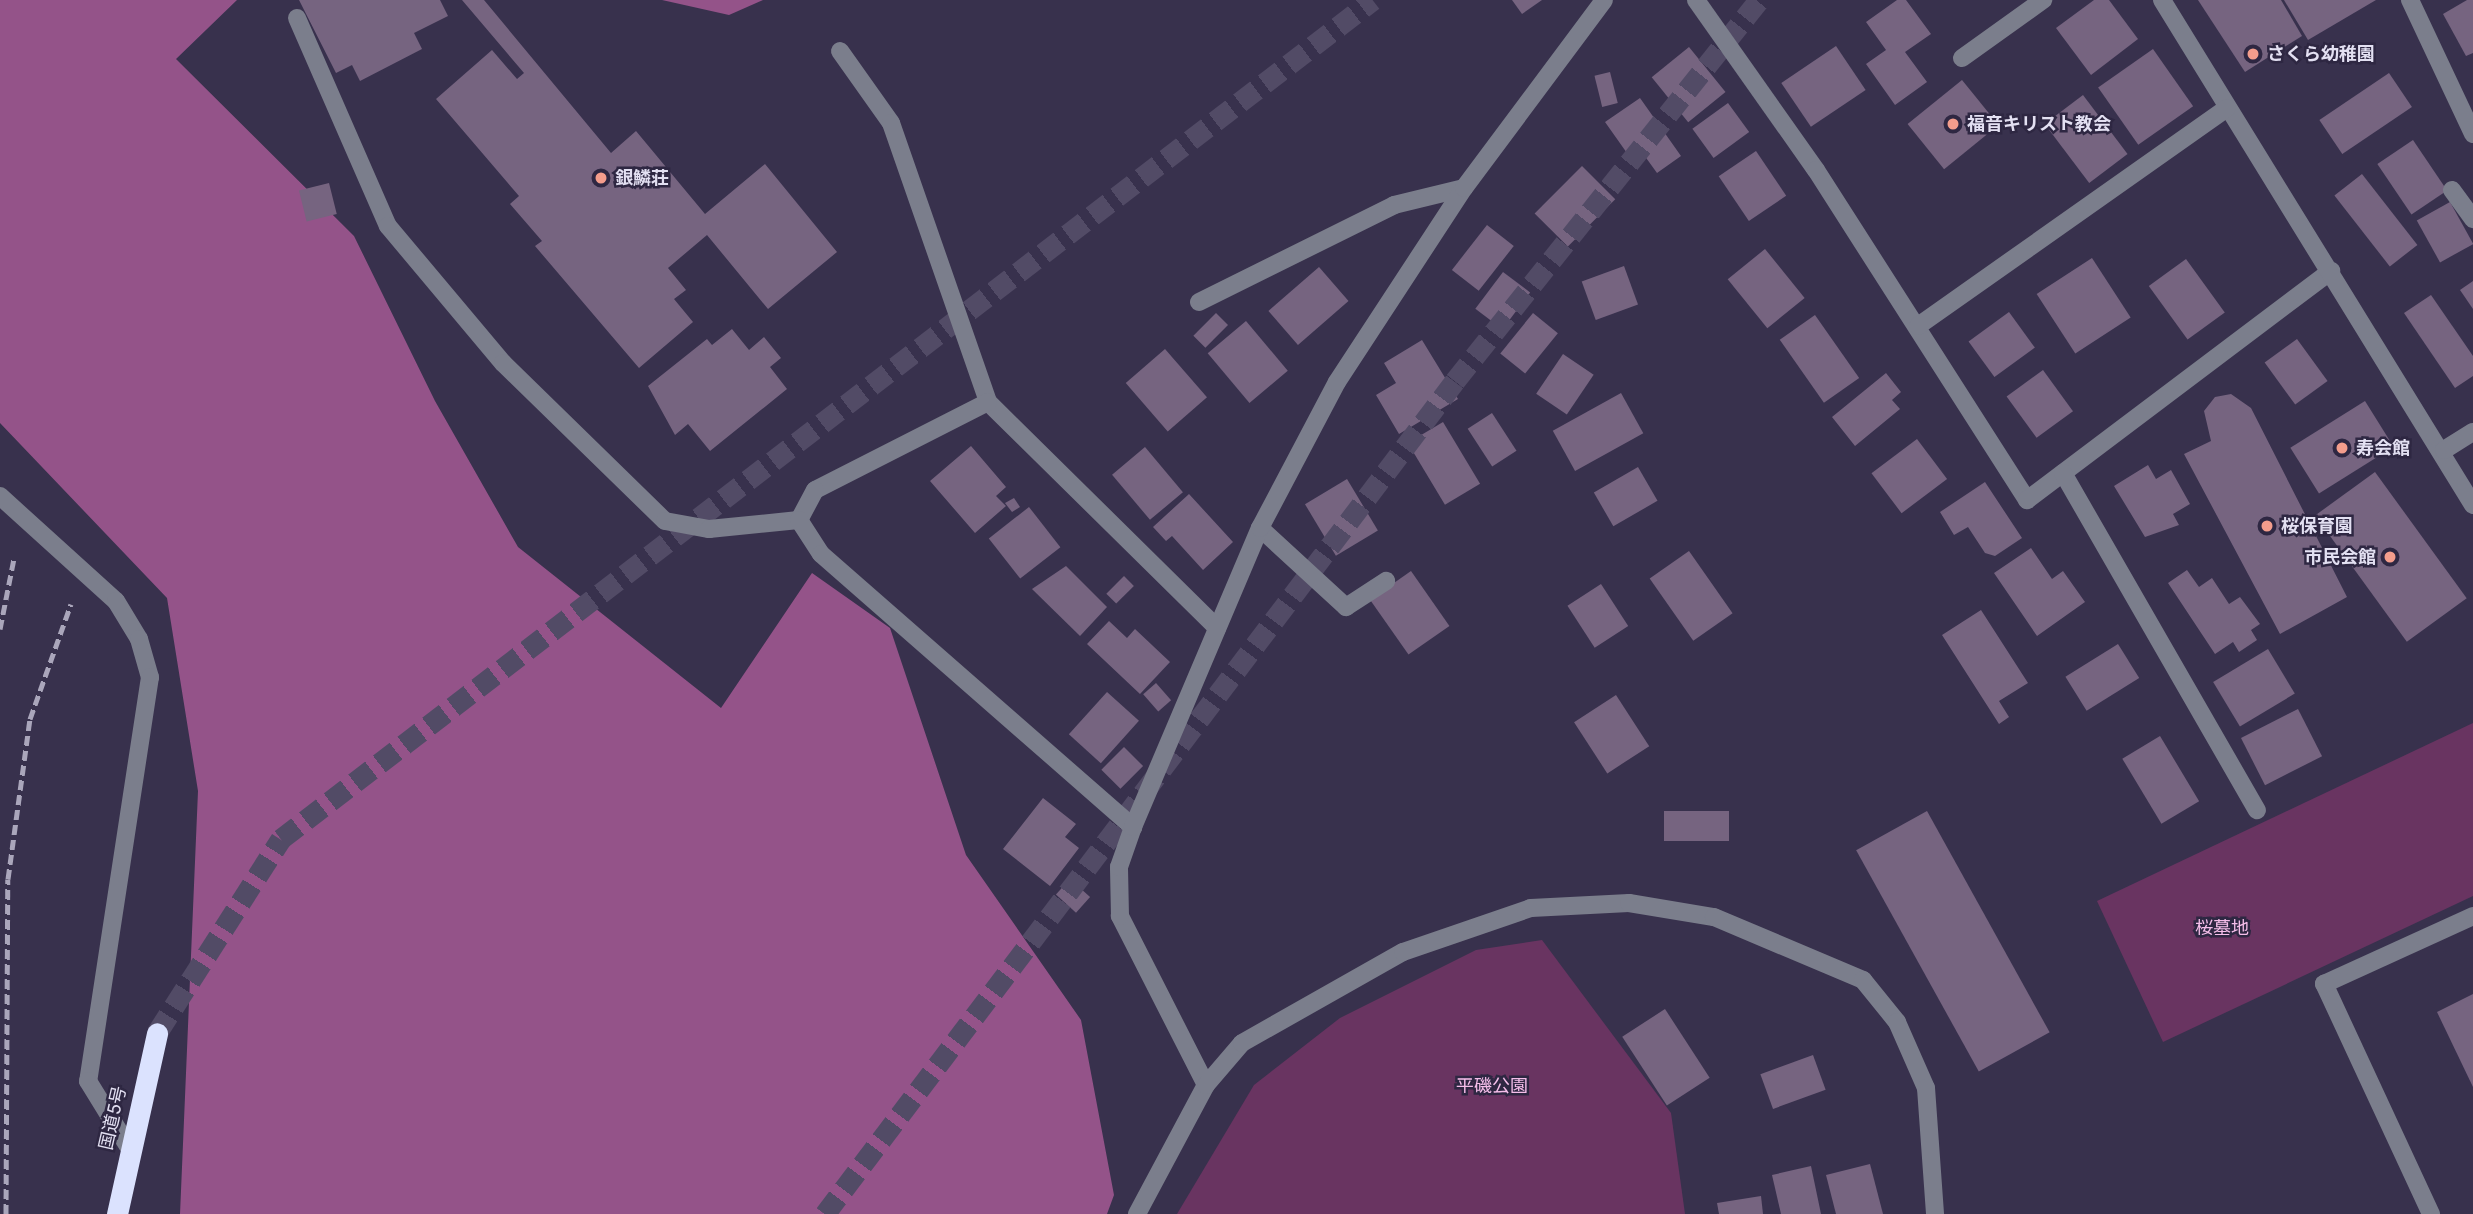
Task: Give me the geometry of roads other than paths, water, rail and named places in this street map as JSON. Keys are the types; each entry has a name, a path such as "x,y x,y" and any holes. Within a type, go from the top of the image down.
{"highway":[{"name":"国道5号","path":"117,1214 128,1146 157,1034"}],"street":[{"path":"1206,1085 1119,916 1119,867 1133,827 1260,527 1337,382 1464,188 1604,0"},
{"path":"1696,0 1918,326 2027,500 2331,271"},
{"path":"1962,58 2043,0"},
{"path":"2162,0 2227,108 2444,450 2473,505"},
{"path":"2410,0 2473,134"},
{"path":"297,18 388,226 503,363 665,521 709,529 799,520"},
{"path":"840,51 891,123 988,402 1217,628"},
{"path":"1918,326 2227,108"},
{"path":"1199,302 1394,205 1464,188"},
{"path":"2452,190 2473,219"},
{"path":"799,520 816,490 988,402"},
{"path":"2444,450 2473,432"},
{"path":"2063,473 2257,810"},
{"path":"0,496 116,601 139,639 150,677 88,1081 128,1146"},
{"path":"799,520 821,554 1133,827"},
{"path":"1260,527 1346,607 1386,581"},
{"path":"1137,1214 1206,1085 1242,1043 1404,952 1531,908 1629,904 1714,917 1863,980 1897,1022 1926,1088 1935,1214"},
{"path":"2431,1214 2324,984 2473,916"}],"tunnel":[{"path":"157,1033 281,839 1373,0"},
{"path":"825,1214 1455,381 1759,0"}],"railway":[{"path":"0,629 14,558"},
{"path":"6,1214 8,879 30,719 71,604"}],"place":[{"name":"さくら幼稚園","path":"2253,54"},
{"name":"福音キリスト教会","path":"1953,124"},
{"name":"銀鱗荘","path":"601,178"},
{"name":"寿会館","path":"2342,448"},
{"name":"桜保育園","path":"2267,526"},
{"name":"市民会館","path":"2390,557"}],"park label":[{"name":"桜墓地","path":"2222,928"},
{"name":"平磯公園","path":"1492,1086"}]}
